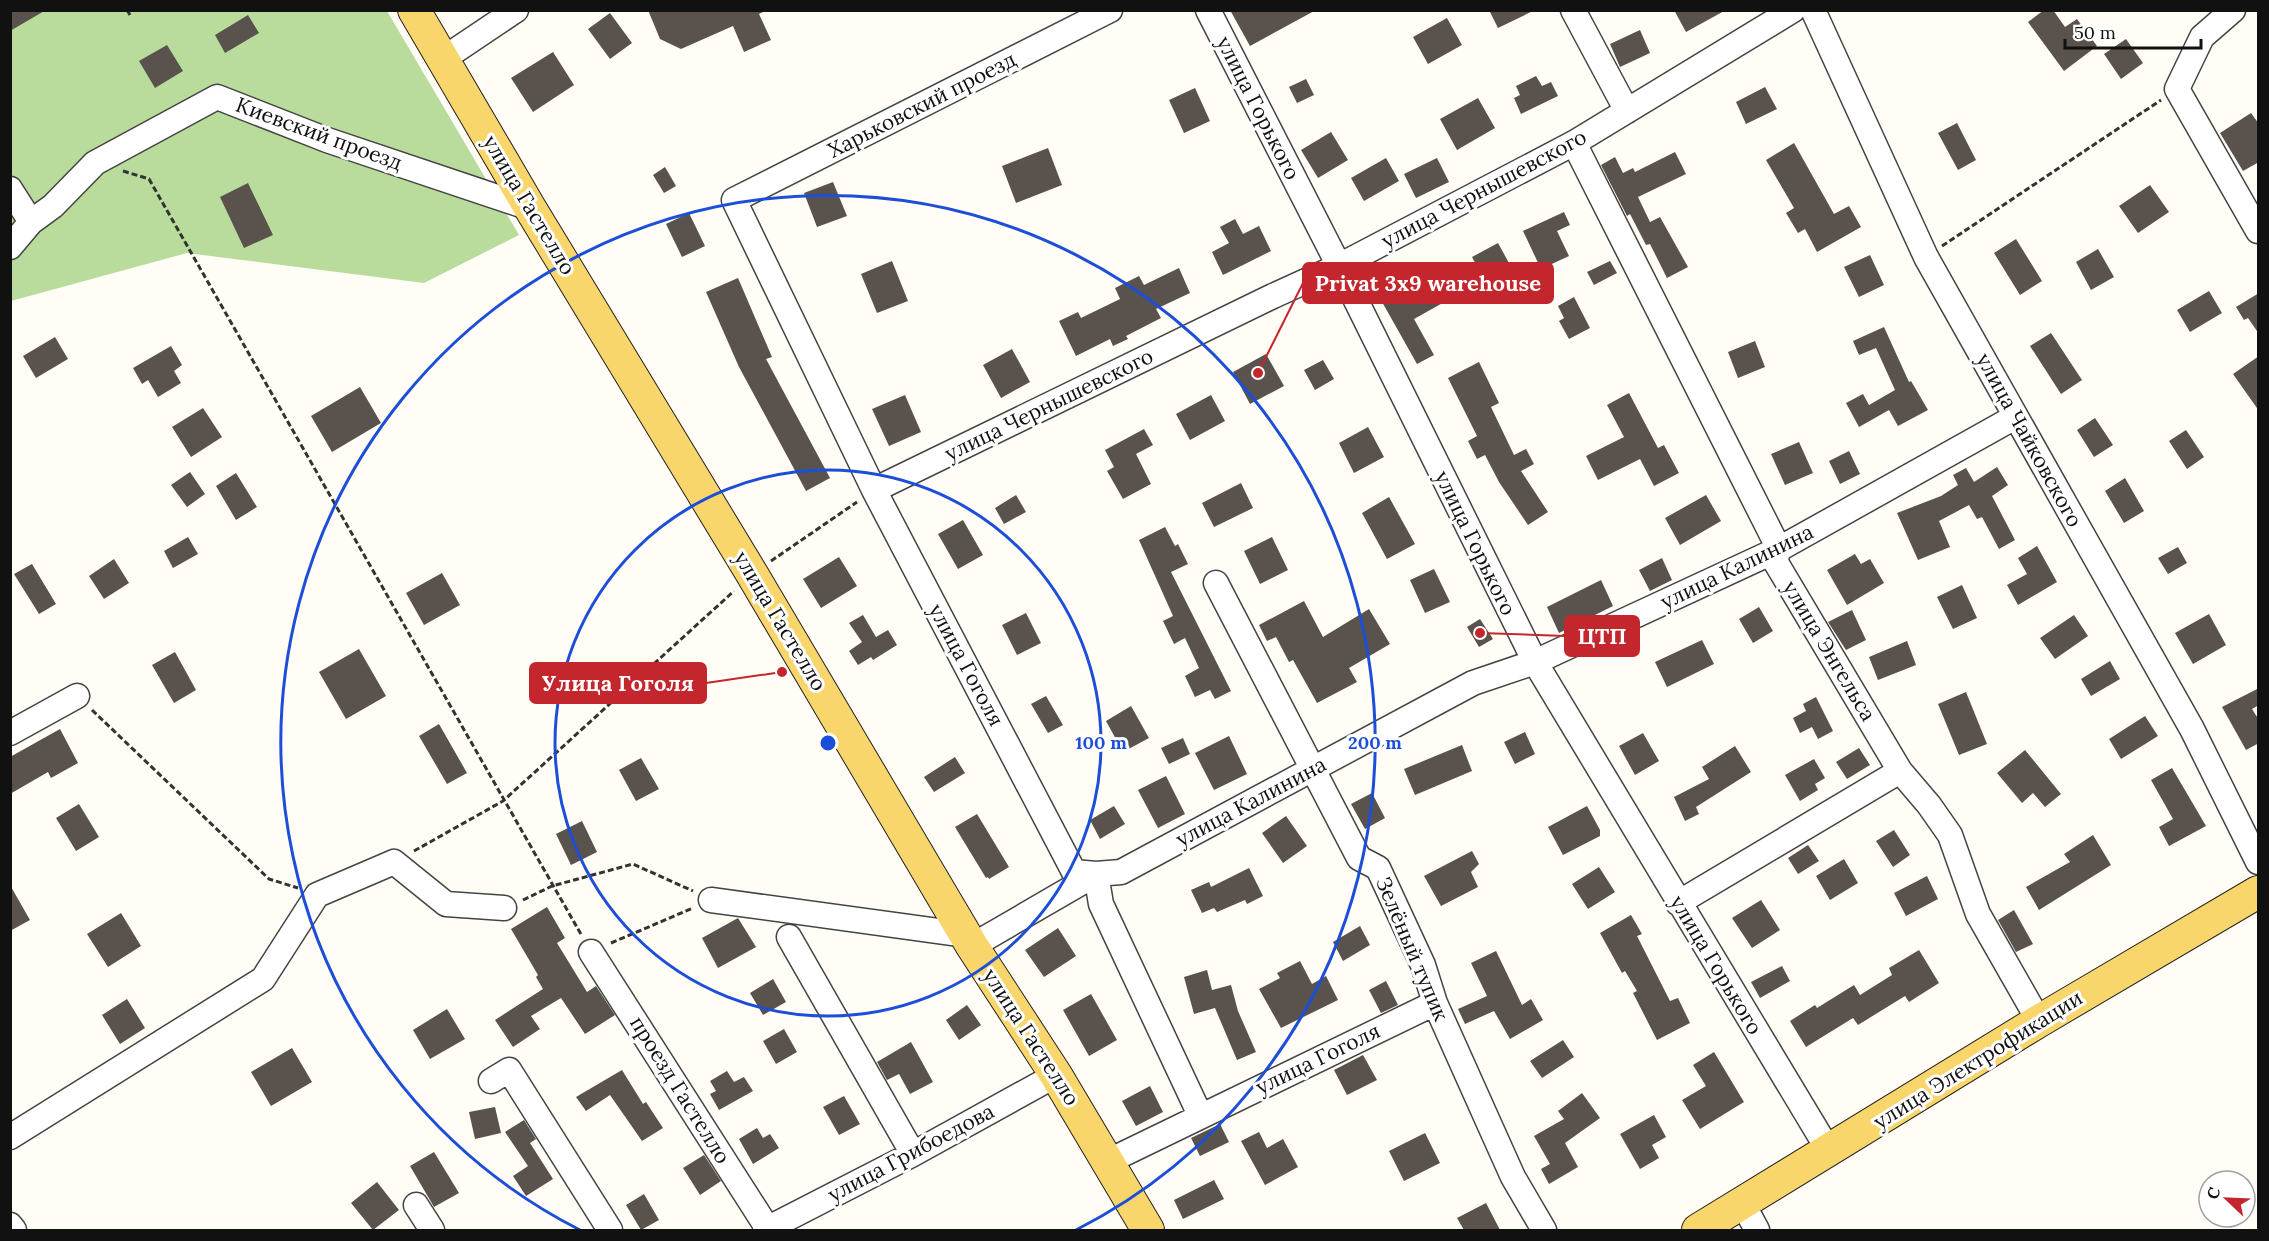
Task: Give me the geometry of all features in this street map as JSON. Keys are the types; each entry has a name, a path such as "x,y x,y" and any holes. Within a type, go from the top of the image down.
{"main road":[{"name":"улица Гастелло","path":"414,10 530,208 752,574 969,940 1056,1075 1148,1230"},
{"name":"улица Электрофикации","path":"1698,1230 1750,1217 1829,1151 2039,1021 2259,892"}],"street":[{"path":"443,59 516,10"},
{"name":"Харьковский проезд","path":"734,201 1110,10"},
{"name":"улица Горького","path":"1208,10 1339,266 1534,662 1829,1151"},
{"path":"1573,10 1627,111"},
{"name":"улица Чернышевского","path":"874,490 1339,266 1574,143 1793,10"},
{"name":"улица Чайковского","path":"1814,10 1926,257 2192,729 2259,862"},
{"path":"2233,10 2202,37 2177,89 2259,231"},
{"name":"Киевский проезд","path":"10,247 31,222 53,206 95,163 217,97 318,147 530,208"},
{"name":"улица Энгельса","path":"1574,143 1779,549 1775,561 1900,771 1929,805 1950,835 1978,914 2039,1021"},
{"path":"10,189 31,222"},
{"name":"улица Гоголя","path":"734,201 874,490 1074,872 1096,874"},
{"name":"улица Калинина","path":"969,940 1096,874 1121,872 1473,683 1534,662 1779,549 2015,417"},
{"name":"Зелёный тупик","path":"1216,583 1359,858 1378,868 1423,965 1435,1003 1513,1177 1544,1230"},
{"path":"10,733 77,696"},
{"path":"1678,903 1900,771"},
{"path":"10,1137 263,979 317,895 394,862 446,904 504,908"},
{"path":"1096,874 1101,904 1200,1115"},
{"path":"711,900 969,940"},
{"path":"789,937 913,1154"},
{"name":"проезд Гастелло","path":"591,952 766,1230"},
{"name":"улица Гоголя","path":"1109,1161 1435,1003"},
{"path":"491,1081 509,1071 610,1230"},
{"name":"улица Грибоедова","path":"766,1230 913,1154 1056,1075"},
{"path":"416,1205 432,1230"},
{"path":"10,1225 14,1230"}],"path":[{"path":"127,10 130,15"},
{"path":"1926,257 2177,89"},
{"path":"95,163 149,179 591,952 711,900"},
{"path":"394,862 503,801 752,574 874,490"},
{"path":"77,696 269,879 317,895"},
{"path":"504,908 552,886 633,864 711,900"}],"green space":[{"path":"11,11 387,11 519,235 424,283 187,253 11,301"}],"building":[{"path":"10,10 46,10 10,31"},
{"path":"648,10 767,10 759,14 771,40 744,52 733,26 681,49 660,39"},
{"path":"1230,10 1316,10 1250,46"},
{"path":"1489,10 1535,10 1498,28"},
{"path":"1674,10 1726,10 1686,32"},
{"path":"2044,10 2053,10 2065,27 2077,19 2097,46 2064,71 2028,22"},
{"path":"610,13 632,43 610,59 588,29"},
{"path":"248,15 259,33 225,53 215,35"},
{"path":"1447,18 1462,45 1428,64 1413,37"},
{"path":"1640,30 1650,53 1620,67 1610,44"},
{"path":"2126,39 2143,63 2121,79 2104,54"},
{"path":"167,45 183,71 155,88 139,61"},
{"path":"553,52 574,85 533,112 511,78"},
{"path":"1536,76 1542,86 1551,82 1558,96 1521,114 1514,98 1520,95 1516,86"},
{"path":"1306,79 1314,95 1297,103 1289,87"},
{"path":"1765,87 1777,109 1746,124 1736,102"},
{"path":"1195,88 1210,121 1184,133 1169,100"},
{"path":"1478,98 1495,128 1457,150 1440,119"},
{"path":"2251,113 2259,124 2259,162 2243,171 2220,133"},
{"path":"1957,123 1976,160 1958,170 1938,133"},
{"path":"1331,132 1348,160 1318,178 1301,150"},
{"path":"1794,143 1834,214 1849,206 1861,227 1817,252 1805,229 1798,233 1786,213 1794,208 1766,160"},
{"path":"1048,148 1062,185 1016,203 1002,166"},
{"path":"1675,152 1686,174 1638,197 1650,222 1660,217 1688,267 1667,278 1650,244 1646,245 1630,214 1627,216 1601,165 1615,157 1623,173 1633,168 1635,172"},
{"path":"1386,158 1399,181 1364,201 1351,178"},
{"path":"1437,158 1449,182 1416,198 1404,174"},
{"path":"665,167 676,186 664,193 653,175"},
{"path":"833,182 847,216 817,227 804,193"},
{"path":"248,183 273,235 244,248 220,197"},
{"path":"2150,185 2169,212 2138,233 2119,206"},
{"path":"1564,212 1570,225 1557,231 1569,256 1541,269 1523,231"},
{"path":"689,213 705,246 682,257 666,224"},
{"path":"1235,219 1243,234 1259,226 1271,251 1223,275 1212,252 1229,243 1220,227"},
{"path":"2016,239 2042,281 2020,295 1994,253"},
{"path":"1498,243 1515,274 1483,293 1475,278 1481,274 1472,257"},
{"path":"2098,249 2114,277 2091,290 2076,262"},
{"path":"1870,255 1884,285 1859,297 1844,267"},
{"path":"892,261 908,301 877,313 861,274"},
{"path":"1610,261 1617,273 1594,285 1587,272"},
{"path":"1179,268 1190,293 1156,309 1161,318 1126,336 1128,339 1113,346 1110,339 1076,356 1059,321 1078,312 1081,318 1120,299 1115,288 1139,276 1144,285"},
{"path":"738,278 772,357 766,359 830,478 806,491 739,367 706,292"},
{"path":"1402,279 1411,294 1436,279 1448,300 1414,319 1434,355 1417,364 1377,293"},
{"path":"2209,291 2222,313 2190,332 2177,310"},
{"path":"2259,293 2259,334 2248,318 2244,320 2236,307"},
{"path":"1574,297 1590,328 1569,339 1559,321 1564,318 1558,306"},
{"path":"1884,327 1909,382 1911,381 1928,410 1898,426 1889,410 1859,427 1846,403 1863,394 1869,405 1895,390 1876,348 1859,355 1853,341"},
{"path":"2051,333 2082,380 2061,394 2030,346"},
{"path":"55,337 68,359 36,378 23,356"},
{"path":"1755,341 1765,367 1738,378 1728,352"},
{"path":"171,346 182,365 174,371 181,383 158,397 148,380 142,384 133,368"},
{"path":"1012,349 1030,382 1001,398 983,365"},
{"path":"1266,354 1284,386 1250,404 1233,372"},
{"path":"2259,356 2259,411 2233,374"},
{"path":"1323,360 1334,379 1315,390 1304,370"},
{"path":"1479,362 1499,403 1491,407 1514,455 1526,449 1534,464 1521,471 1548,512 1528,525 1499,482 1485,455 1477,459 1468,441 1477,436 1448,378"},
{"path":"360,387 381,423 332,452 311,416"},
{"path":"1629,393 1658,448 1664,445 1679,473 1654,486 1640,459 1598,480 1586,456 1624,437 1607,405"},
{"path":"905,395 921,432 889,446 872,409"},
{"path":"1211,395 1225,421 1190,440 1176,414"},
{"path":"203,408 222,437 191,457 172,427"},
{"path":"2095,418 2113,445 2094,457 2077,430"},
{"path":"1368,427 1384,457 1354,473 1339,443"},
{"path":"1144,429 1153,445 1136,454 1151,484 1123,499 1107,471 1114,467 1105,450"},
{"path":"2186,430 2204,457 2187,469 2169,441"},
{"path":"1799,442 1813,473 1785,485 1771,454"},
{"path":"1849,451 1860,474 1840,484 1829,461"},
{"path":"1997,467 2008,485 1992,496 2015,540 1999,549 1982,517 1977,519 1969,505 1939,521 1950,547 1918,560 1897,513 1941,496 1958,485 1953,475 1966,468 1974,482"},
{"path":"190,472 205,494 187,507 171,485"},
{"path":"236,473 257,507 236,520 216,486"},
{"path":"2125,478 2144,511 2124,523 2105,491"},
{"path":"1241,483 1253,508 1214,527 1202,503"},
{"path":"1016,495 1026,512 1004,524 995,508"},
{"path":"1706,495 1721,521 1680,545 1665,518"},
{"path":"1389,497 1415,544 1387,559 1362,513"},
{"path":"963,520 983,555 958,569 938,534"},
{"path":"1165,527 1175,546 1178,544 1188,564 1171,572 1231,691 1215,699 1210,690 1195,697 1185,676 1199,668 1185,638 1174,644 1163,621 1173,616 1139,540"},
{"path":"188,537 198,554 173,568 164,551"},
{"path":"1272,537 1288,570 1260,584 1244,551"},
{"path":"2037,546 2057,582 2018,605 2007,585 2027,574 2018,558"},
{"path":"2178,547 2187,563 2168,574 2158,558"},
{"path":"1855,554 1861,564 1870,559 1884,583 1847,605 1827,570"},
{"path":"839,557 857,586 821,608 803,579"},
{"path":"1662,558 1672,580 1650,591 1639,570"},
{"path":"114,559 129,583 104,599 89,576"},
{"path":"32,564 56,604 39,614 14,574"},
{"path":"1434,569 1450,602 1425,613 1410,580"},
{"path":"442,573 460,605 424,625 406,593"},
{"path":"1601,580 1613,606 1559,633 1547,607"},
{"path":"1962,585 1977,618 1953,629 1937,597"},
{"path":"1304,601 1323,637 1369,609 1390,644 1349,668 1357,682 1317,703 1293,660 1289,662 1276,637 1267,641 1259,625"},
{"path":"1759,607 1773,631 1753,643 1739,619"},
{"path":"1852,610 1866,640 1846,650 1828,622"},
{"path":"1026,613 1041,643 1017,655 1002,625"},
{"path":"2209,614 2226,645 2193,664 2175,633"},
{"path":"863,615 876,637 888,630 897,645 873,660 871,657 858,665 849,651 862,642 849,623"},
{"path":"2074,615 2088,636 2055,659 2040,638"},
{"path":"1480,619 1493,639 1479,647 1467,627"},
{"path":"1702,640 1714,664 1667,687 1655,662"},
{"path":"1907,641 1916,665 1878,680 1869,657"},
{"path":"359,649 386,696 346,719 319,672"},
{"path":"175,652 196,690 174,703 152,665"},
{"path":"2110,661 2120,679 2091,696 2081,679"},
{"path":"2259,688 2259,705 2252,709 2259,720 2259,743 2246,750 2222,707"},
{"path":"1966,692 1987,744 1959,755 1938,704"},
{"path":"1046,696 1063,725 1048,733 1031,704"},
{"path":"1816,697 1833,731 1818,739 1812,727 1800,733 1793,718 1806,711 1803,704"},
{"path":"1131,706 1149,738 1123,752 1106,721"},
{"path":"2145,716 2158,736 2121,759 2109,739"},
{"path":"439,724 467,773 447,784 419,736"},
{"path":"60,729 78,763 51,778 48,772 10,794 10,757"},
{"path":"1525,732 1535,754 1515,764 1504,742"},
{"path":"1643,733 1659,761 1635,775 1619,746"},
{"path":"1229,736 1247,774 1214,790 1195,753"},
{"path":"1183,738 1190,754 1169,764 1161,748"},
{"path":"1462,745 1472,771 1415,795 1404,769"},
{"path":"1735,746 1751,772 1696,807 1699,814 1685,821 1674,797 1709,779 1702,767"},
{"path":"1859,748 1870,765 1847,779 1836,762"},
{"path":"2025,750 2061,794 2045,807 2033,793 2022,803 1997,773"},
{"path":"955,757 965,773 934,792 924,777"},
{"path":"641,758 659,789 636,801 619,770"},
{"path":"1814,759 1825,778 1815,784 1818,790 1800,801 1785,775"},
{"path":"2172,768 2206,826 2169,846 2159,827 2173,819 2151,780"},
{"path":"1166,776 1185,814 1158,828 1138,790"},
{"path":"1372,793 1385,818 1365,829 1351,804"},
{"path":"79,804 99,837 76,851 56,818"},
{"path":"1114,806 1125,824 1100,839 1090,820"},
{"path":"1587,806 1600,830 1600,836 1563,855 1548,827"},
{"path":"977,814 1009,867 989,879 986,878 955,827"},
{"path":"1286,816 1307,846 1283,863 1262,833"},
{"path":"582,821 597,852 571,865 556,834"},
{"path":"1894,830 1910,855 1893,867 1876,841"},
{"path":"2093,835 2111,865 2039,910 2026,887 2070,862 2064,854"},
{"path":"1808,845 1819,861 1798,874 1788,858"},
{"path":"1472,851 1479,864 1471,872 1478,887 1441,906 1424,876"},
{"path":"1844,859 1858,883 1830,900 1816,876"},
{"path":"1599,867 1615,892 1588,909 1572,884"},
{"path":"1249,868 1263,896 1247,904 1245,900 1217,912 1214,908 1202,913 1191,890 1209,882 1211,887"},
{"path":"1927,876 1938,899 1906,916 1894,893"},
{"path":"10,885 30,920 10,931"},
{"path":"1761,900 1780,930 1752,948 1732,918"},
{"path":"547,907 565,938 557,943 587,992 596,986 615,1015 585,1034 561,998 531,1016 540,1029 513,1047 495,1020 543,989 536,977 538,975 511,929"},
{"path":"2014,910 2033,944 2016,952 1998,920"},
{"path":"121,913 141,946 108,967 87,934"},
{"path":"1631,915 1642,934 1637,936 1670,1001 1678,998 1690,1023 1657,1040 1633,993 1637,991 1625,971 1622,973 1600,933"},
{"path":"738,918 756,947 718,968 702,938"},
{"path":"1360,926 1370,945 1343,961 1333,942"},
{"path":"1058,928 1076,956 1044,977 1025,950"},
{"path":"1919,950 1939,983 1909,1002 1905,996 1858,1025 1853,1018 1806,1047 1790,1021 1815,1005 1817,1008 1854,985 1860,995 1892,975 1889,968"},
{"path":"1496,951 1522,1005 1531,999 1543,1020 1510,1039 1494,1011 1465,1024 1458,1009 1487,996 1471,963"},
{"path":"1300,961 1312,984 1326,976 1338,1000 1281,1028 1259,989 1280,978 1277,973"},
{"path":"1782,966 1790,981 1760,998 1751,982"},
{"path":"1207,970 1212,990 1231,985 1238,1011 1256,1052 1237,1060 1215,1008 1194,1014 1184,977"},
{"path":"773,979 786,1002 763,1015 750,993"},
{"path":"1386,981 1398,1005 1381,1013 1369,990"},
{"path":"1091,994 1117,1040 1089,1056 1063,1010"},
{"path":"127,999 145,1028 120,1044 102,1015"},
{"path":"967,1005 981,1025 959,1040 946,1020"},
{"path":"447,1009 465,1039 430,1059 413,1030"},
{"path":"784,1029 797,1052 776,1064 763,1041"},
{"path":"1563,1040 1574,1057 1542,1078 1530,1061"},
{"path":"911,1042 933,1082 910,1094 899,1074 887,1080 877,1062"},
{"path":"292,1048 312,1082 271,1106 251,1072"},
{"path":"1714,1052 1744,1102 1700,1129 1682,1100 1706,1086 1693,1065"},
{"path":"1363,1055 1377,1080 1347,1095 1334,1070"},
{"path":"622,1070 643,1104 646,1102 663,1128 642,1141 610,1095 586,1111 576,1097"},
{"path":"727,1071 734,1082 744,1077 753,1091 719,1110 710,1094 716,1091 710,1081"},
{"path":"1150,1086 1163,1112 1136,1126 1122,1101"},
{"path":"1582,1093 1600,1118 1565,1143 1578,1167 1549,1184 1541,1169 1550,1164 1534,1136 1564,1119 1558,1111"},
{"path":"844,1096 860,1124 839,1135 823,1107"},
{"path":"495,1107 501,1133 475,1139 469,1112"},
{"path":"1654,1115 1666,1137 1652,1145 1659,1158 1640,1169 1620,1134"},
{"path":"524,1120 536,1139 530,1143 553,1179 526,1196 513,1176 528,1166 505,1132"},
{"path":"1220,1124 1229,1142 1200,1156 1191,1138"},
{"path":"757,1128 763,1138 770,1134 779,1148 753,1164 739,1139"},
{"path":"1259,1132 1267,1148 1283,1139 1298,1167 1265,1185 1241,1141"},
{"path":"1425,1133 1440,1163 1404,1181 1389,1151"},
{"path":"434,1152 459,1193 434,1207 410,1166"},
{"path":"704,1155 721,1181 700,1195 683,1168"},
{"path":"1214,1180 1224,1199 1183,1219 1174,1200"},
{"path":"377,1182 399,1210 373,1230 351,1203"},
{"path":"644,1194 659,1220 641,1230 626,1205"},
{"path":"1486,1203 1500,1230 1464,1230 1457,1218"}],"place":[{"name":"Privat 3x9 warehouse","path":"1258,373"},
{"name":"ЦТП","path":"1480,633"},
{"name":"Улица Гоголя","path":"782,672"}]}
